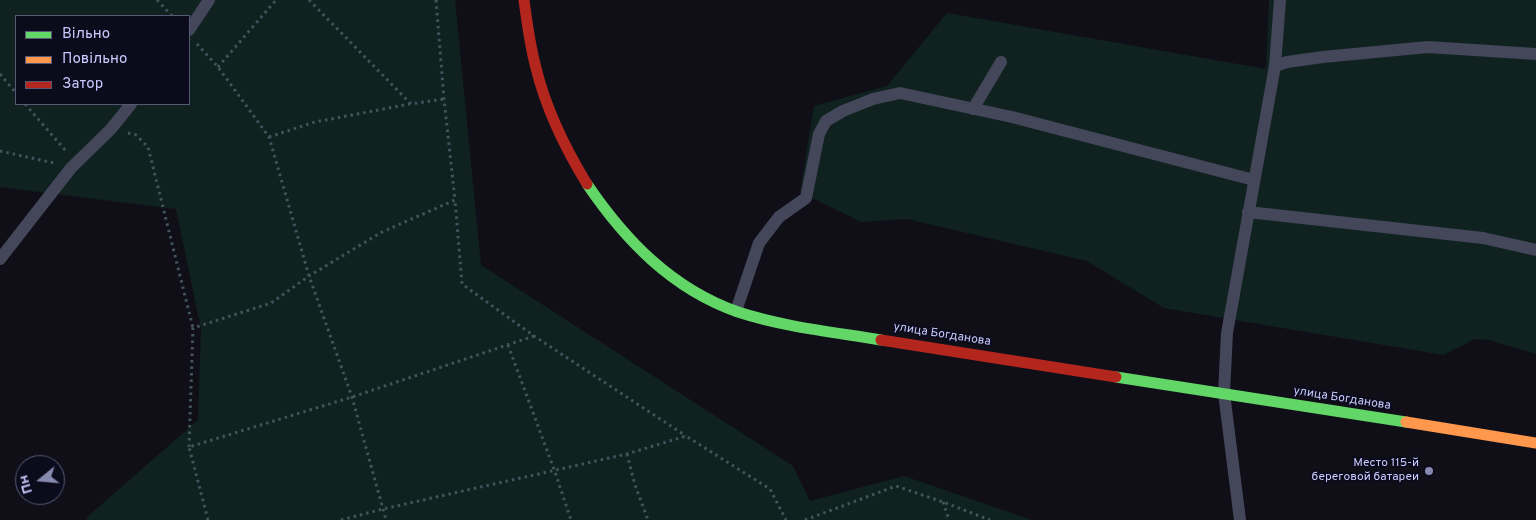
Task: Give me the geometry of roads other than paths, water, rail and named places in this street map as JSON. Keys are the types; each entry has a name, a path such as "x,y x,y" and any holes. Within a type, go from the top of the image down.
{"main road":[{"name":"улица Богданова","path":"524,0 532,50 542,89 559,132 580,173 601,206 631,242 683,285 709,300 762,319 795,326 1536,443"}],"lane":[{"path":"192,35 209,0"},
{"path":"1240,520 1224,394 1227,333 1274,66 1280,0"},
{"path":"1274,66 1287,62 1323,57 1428,47 1536,54"},
{"path":"973,109 1001,62"},
{"path":"736,311 759,243 780,217 806,198 820,134 826,121 843,111 900,93 1022,120 1254,180"},
{"path":"0,259 74,165 112,129 130,105"},
{"path":"1248,212 1483,238 1536,250"}],"place":[{"name":"Место 115-й береговой батареи","path":"1429,471"}]}
